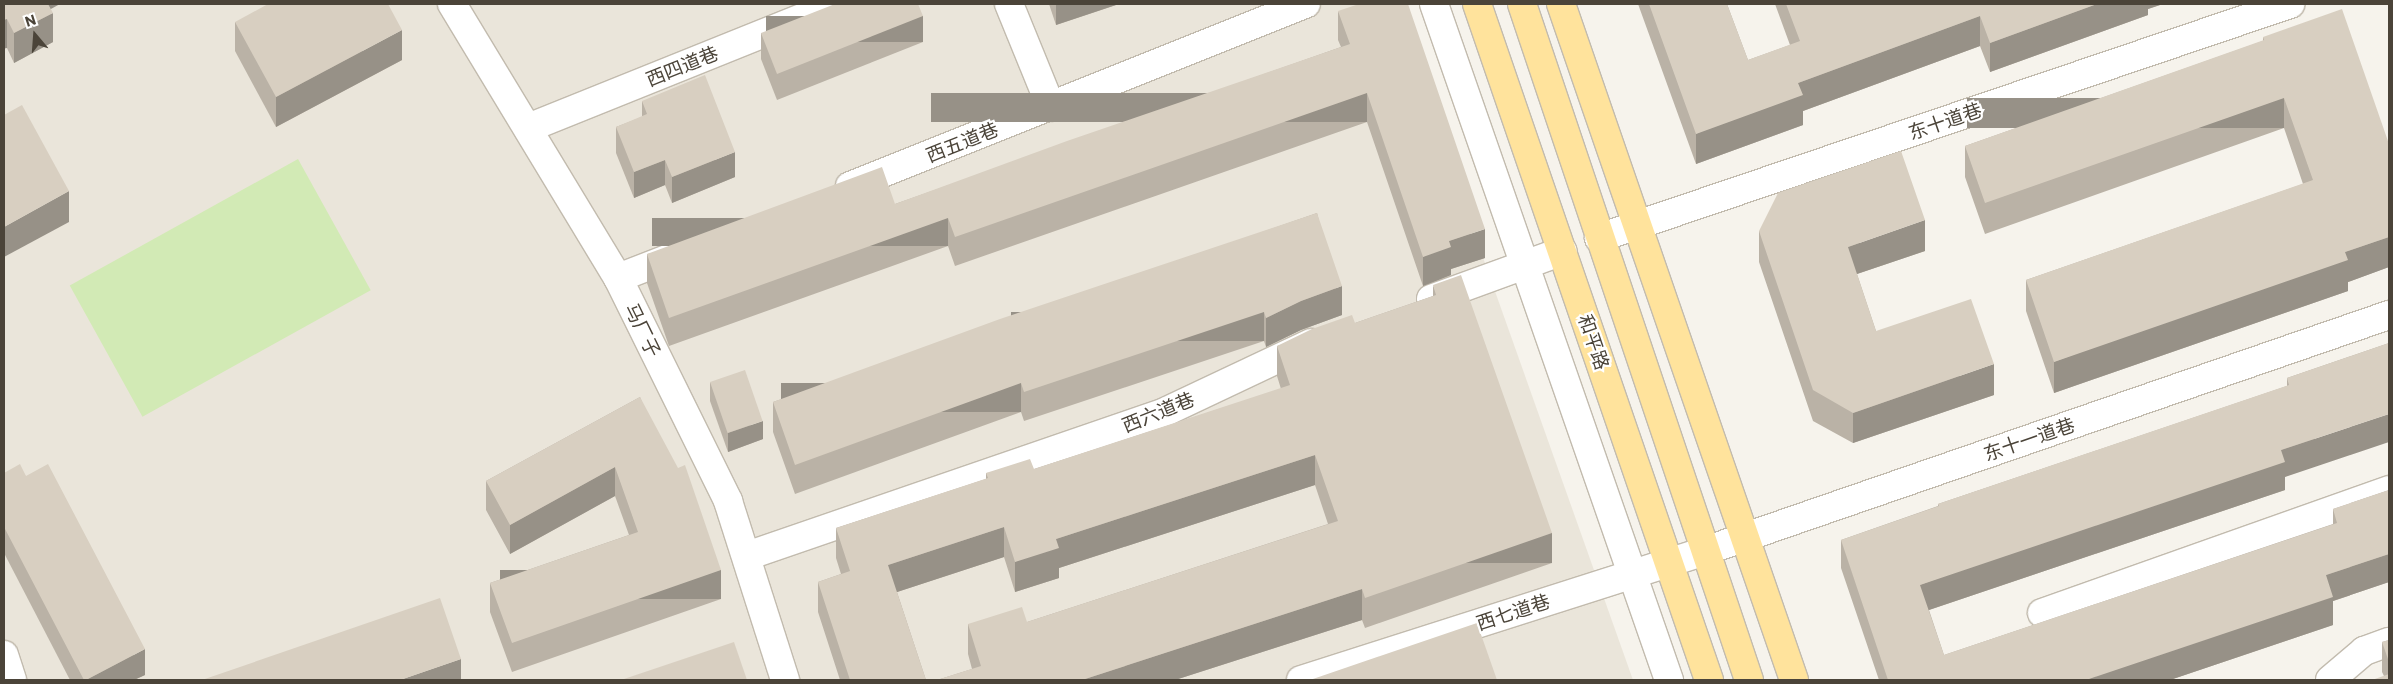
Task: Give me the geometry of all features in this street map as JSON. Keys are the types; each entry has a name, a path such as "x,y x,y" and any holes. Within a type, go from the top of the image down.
{"main road":[{"name":"和平路","path":"1477,4 1709,680"},
{"name":"和平路","path":"1522,4 1704,551 1749,680"},
{"path":"1561,4 1794,680"}],"street":[{"name":"马厂子","path":"452,4 618,278 728,501 785,680"},
{"name":"西四道巷","path":"528,128 837,4"},
{"path":"1009,4 1051,106"},
{"name":"西五道巷","path":"830,194 1306,4"},
{"path":"1434,4 1669,680"},
{"name":"东十道巷","path":"1599,238 2290,4"},
{"path":"618,278 701,245"},
{"path":"1407,308 1563,252"},
{"name":"东十一道巷","path":"1668,563 2389,315"},
{"name":"西六道巷","path":"747,556 1167,412 1306,345 1334,335"},
{"path":"2042,613 2389,490"},
{"name":"西七道巷","path":"1301,680 1668,563"},
{"path":"2330,680 2364,651 2389,642"},
{"path":"4,655 12,680"}],"shaded area":[{"path":"4,4 1393,4 1633,680 4,680"}],"green space":[{"path":"298,159 371,290 142,417 70,286"}],"building":[{"path":"4,4 48,4 53,13 14,33 7,19 4,20"},
{"path":"268,4 388,4 402,30 276,97 235,22"},
{"path":"835,4 918,4 923,16 777,74 761,33"},
{"path":"1359,4 1408,4 1485,229 1449,241 1451,247 1423,257 1367,93 955,237 948,218 669,318 647,254 882,167 895,204 1067,141 1350,44 1338,11"},
{"path":"1649,4 1727,4 1748,60 1800,41 1786,4 2097,4 1990,43 1980,16 1798,83 1803,95 1696,134"},
{"path":"2342,9 2389,144 2389,237 2345,252 2348,260 2054,362 2026,280 2313,180 2284,98 1985,203 1965,146 2264,40 2263,37"},
{"path":"705,75 735,152 672,177 665,160 634,172 616,127 647,114 642,101"},
{"path":"22,105 69,191 4,227 4,115"},
{"path":"1901,151 1925,220 1848,247 1876,331 1971,299 1994,364 1853,413 1813,390 1759,231 1778,193"},
{"path":"1317,213 1342,286 1301,301 1266,318 1264,312 1024,392 1021,383 795,465 773,402 1000,319"},
{"path":"1461,275 1552,533 1365,598 1362,589 1082,680 937,680 981,666 968,624 1022,607 1027,622 1338,521 1315,455 1056,539 1059,548 1015,562 1004,527 888,565 926,680 850,680 818,582 850,571 836,528 988,478 986,473 1030,459 1034,469 1290,385 1277,346 1312,329 1352,315 1355,323 1436,295 1433,285"},
{"path":"2389,343 2389,414 2281,450 2285,462 1920,585 1944,655 2337,523 2333,509 2389,490 2389,554 2326,575 2333,597 2086,680 1888,680 1841,540 1939,506 1938,504 2289,385 2287,378"},
{"path":"745,370 763,421 728,433 710,382"},
{"path":"640,397 678,468 685,465 721,570 512,643 490,583 638,532 615,467 510,525 486,481"},
{"path":"20,464 26,476 48,464 145,649 86,680 84,680 4,527 4,473"},
{"path":"440,598 461,659 400,680 202,680"},
{"path":"1477,623 1497,680 1310,680"},
{"path":"2389,640 2389,662 2382,642"},
{"path":"734,642 747,680 621,680"},
{"path":"2389,674 2389,680 2372,680"}]}
